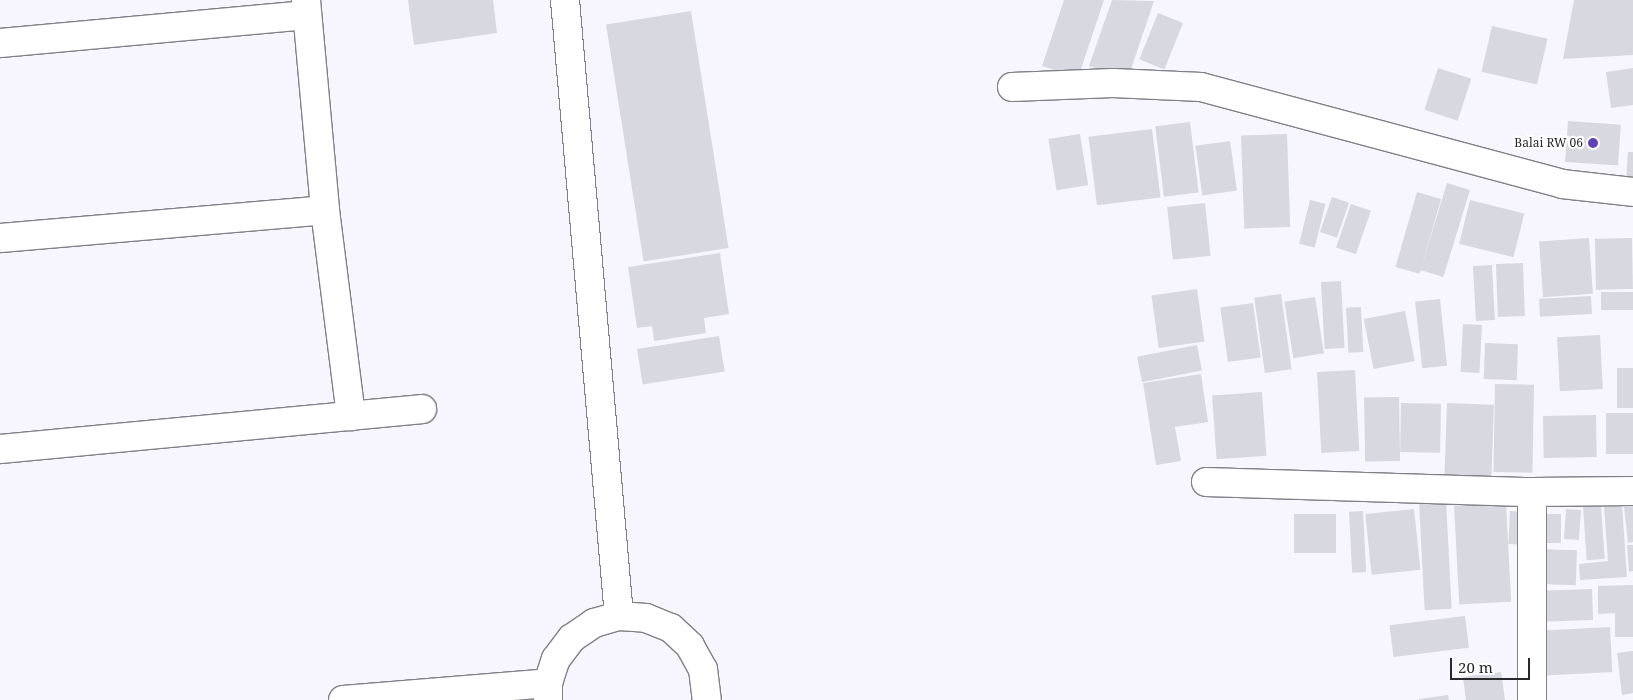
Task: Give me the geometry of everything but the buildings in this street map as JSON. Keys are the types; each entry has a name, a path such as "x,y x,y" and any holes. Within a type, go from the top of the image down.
{"street":[{"path":"565,0 619,616"},
{"path":"0,43 307,7 326,210 351,416"},
{"path":"1012,87 1113,83 1201,87 1562,184 1633,192"},
{"path":"0,238 326,210"},
{"path":"0,449 422,408"},
{"path":"1206,482 1532,492 1633,491"},
{"path":"1532,492 1532,700"},
{"path":"343,700 548,692 556,659 572,638 594,623 619,616 646,618 671,628 690,646 703,669 707,700"}],"place":[{"name":"Balai RW 06","path":"1593,143"}]}
